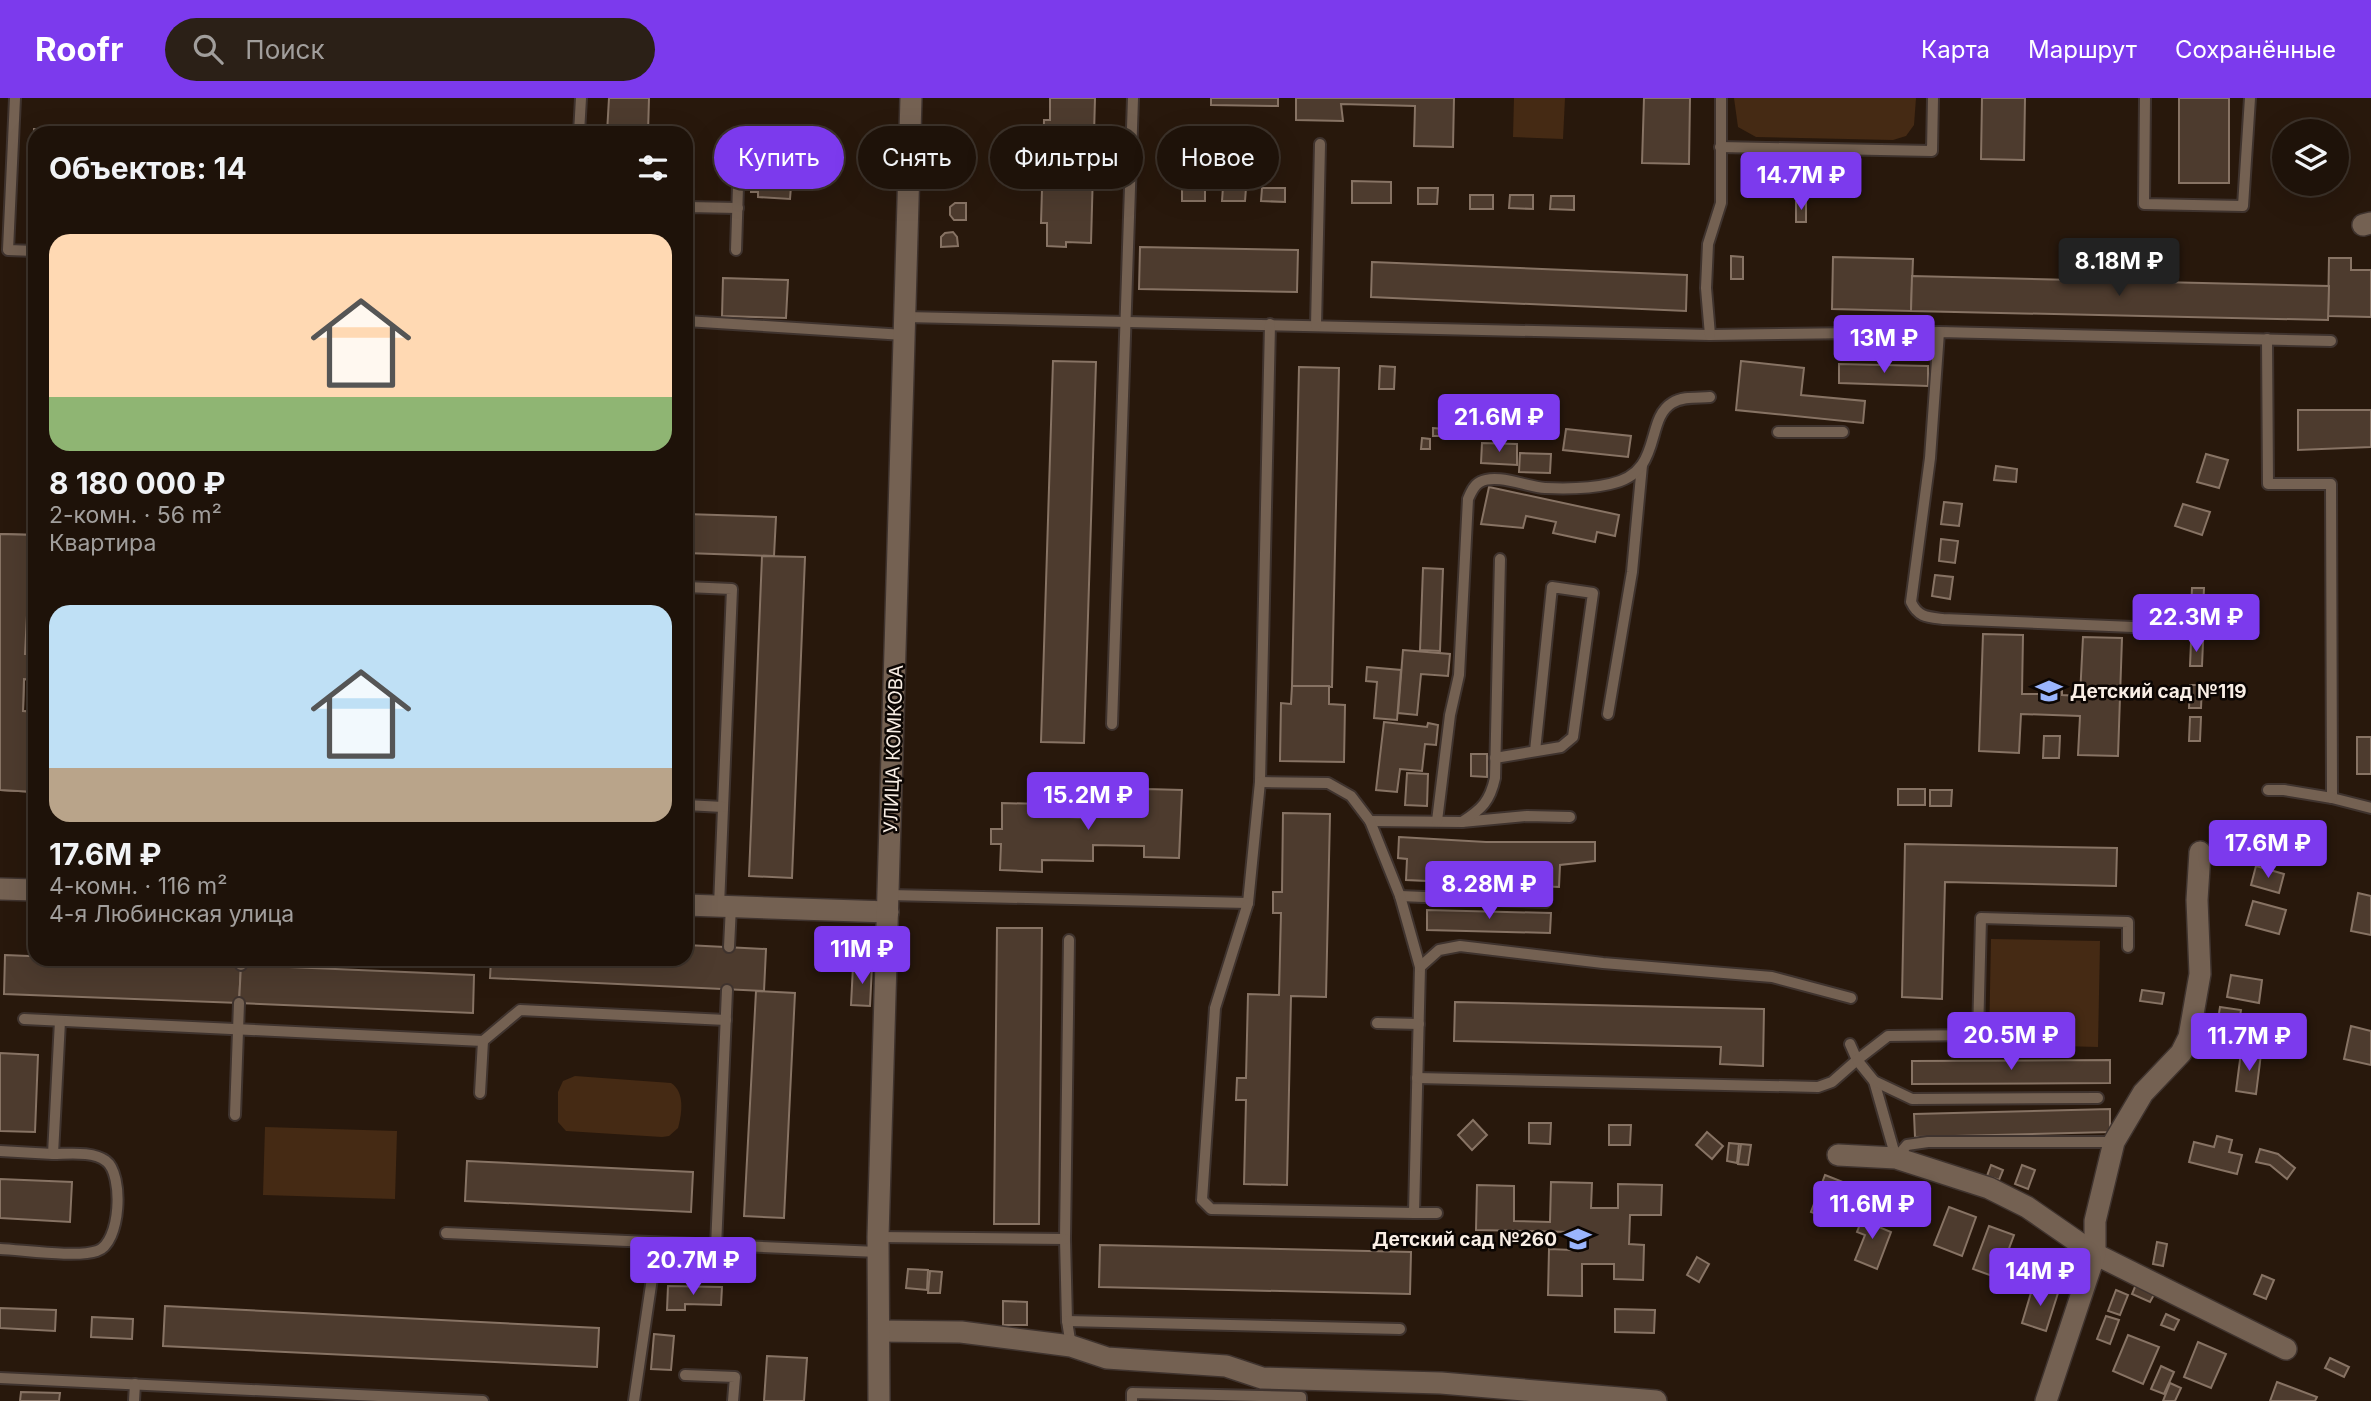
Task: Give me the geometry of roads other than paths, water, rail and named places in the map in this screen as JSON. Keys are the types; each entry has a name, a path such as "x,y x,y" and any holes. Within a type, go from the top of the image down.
{"street":[{"name":"УЛИЦА КОМКОВА","path":"879,1401 878,1244 911,98"},
{"path":"2046,1401 2095,1254 2095,1221 2114,1142 2143,1093 2180,1053 2189,1037 2200,974 2197,900 2200,852"},
{"path":"0,889 28,890"},
{"path":"693,905 889,904"},
{"path":"1838,1155 1896,1158 1998,1193 2036,1212 2095,1254 2286,1349"},
{"path":"879,1331 961,1332 1072,1346 1107,1359 1226,1366 1262,1378 1441,1382 1656,1401"}],"lane":[{"path":"15,98 8,250 28,251"},
{"path":"579,126 581,98"},
{"path":"1112,723 1133,98"},
{"path":"1710,335 1706,288 1708,244 1721,203 1721,98"},
{"path":"1720,147 1932,151 1933,98"},
{"path":"2145,98 2144,204 2243,206 2249,98"},
{"path":"1317,326 1320,144"},
{"path":"736,250 738,189"},
{"path":"693,207 738,208"},
{"path":"693,321 905,326 1125,321 1710,335 1939,332 2331,341"},
{"path":"1270,324 1259,782 1248,903 1215,1008 1202,1200 1211,1209 1437,1213"},
{"path":"1939,332 1930,458 1911,602 1916,612 1925,617 1943,619 2133,627"},
{"path":"2267,339 2268,484 2330,484 2332,798"},
{"path":"1608,714 1632,572 1642,465 1651,450 1661,416 1670,404 1682,399 1710,397"},
{"path":"1778,432 1843,432"},
{"path":"1437,821 1450,715 1459,675 1468,499 1472,489 1479,482 1490,479 1541,488 1581,488 1613,484 1642,465"},
{"path":"1462,822 1479,811 1490,799 1496,758 1500,559"},
{"path":"693,587 732,589 723,807 725,906 729,947"},
{"path":"1496,758 1561,747 1573,737 1593,593 1552,587 1535,751"},
{"path":"1259,782 1328,783 1351,796 1370,821 1400,897 1420,967 1414,1213"},
{"path":"2268,790 2332,798 2367,807 2371,814"},
{"path":"693,806 723,807"},
{"path":"1370,821 1462,822 1527,816 1570,817"},
{"path":"1400,897 1545,902"},
{"path":"889,904 1248,903"},
{"path":"1418,1078 1818,1087 1832,1083 1888,1036 1978,1035 1981,918 2128,922 2127,947"},
{"path":"1069,940 1065,1239 1067,1321 1072,1346"},
{"path":"1420,967 1439,950 1460,946 1604,963 1772,977 1851,998"},
{"path":"716,1247 727,990"},
{"path":"235,1115 239,1003"},
{"path":"24,1019 482,1041 520,1010 726,1020"},
{"path":"53,1154 60,1021"},
{"path":"1377,1023 1419,1024"},
{"path":"480,1093 482,1041"},
{"path":"1850,1044 1857,1060 1874,1081 1896,1158"},
{"path":"1874,1081 1912,1099 2098,1098"},
{"path":"1896,1158 1907,1145 1928,1142 2114,1142"},
{"path":"0,1151 100,1157 113,1168 117,1183 113,1236 103,1249 87,1253 0,1249"},
{"path":"446,1233 716,1247 1065,1239"},
{"path":"634,1401 657,1244"},
{"path":"1067,1321 1401,1329"},
{"path":"685,1375 735,1377 733,1401"},
{"path":"0,1378 484,1401"},
{"path":"134,1401 135,1384"},
{"path":"1132,1401 1132,1393 1301,1397 1301,1401"}],"place":[{"name":"Детский сад №119","path":"2049,691"},
{"name":"Детский сад №260","path":"1578,1239"}]}
